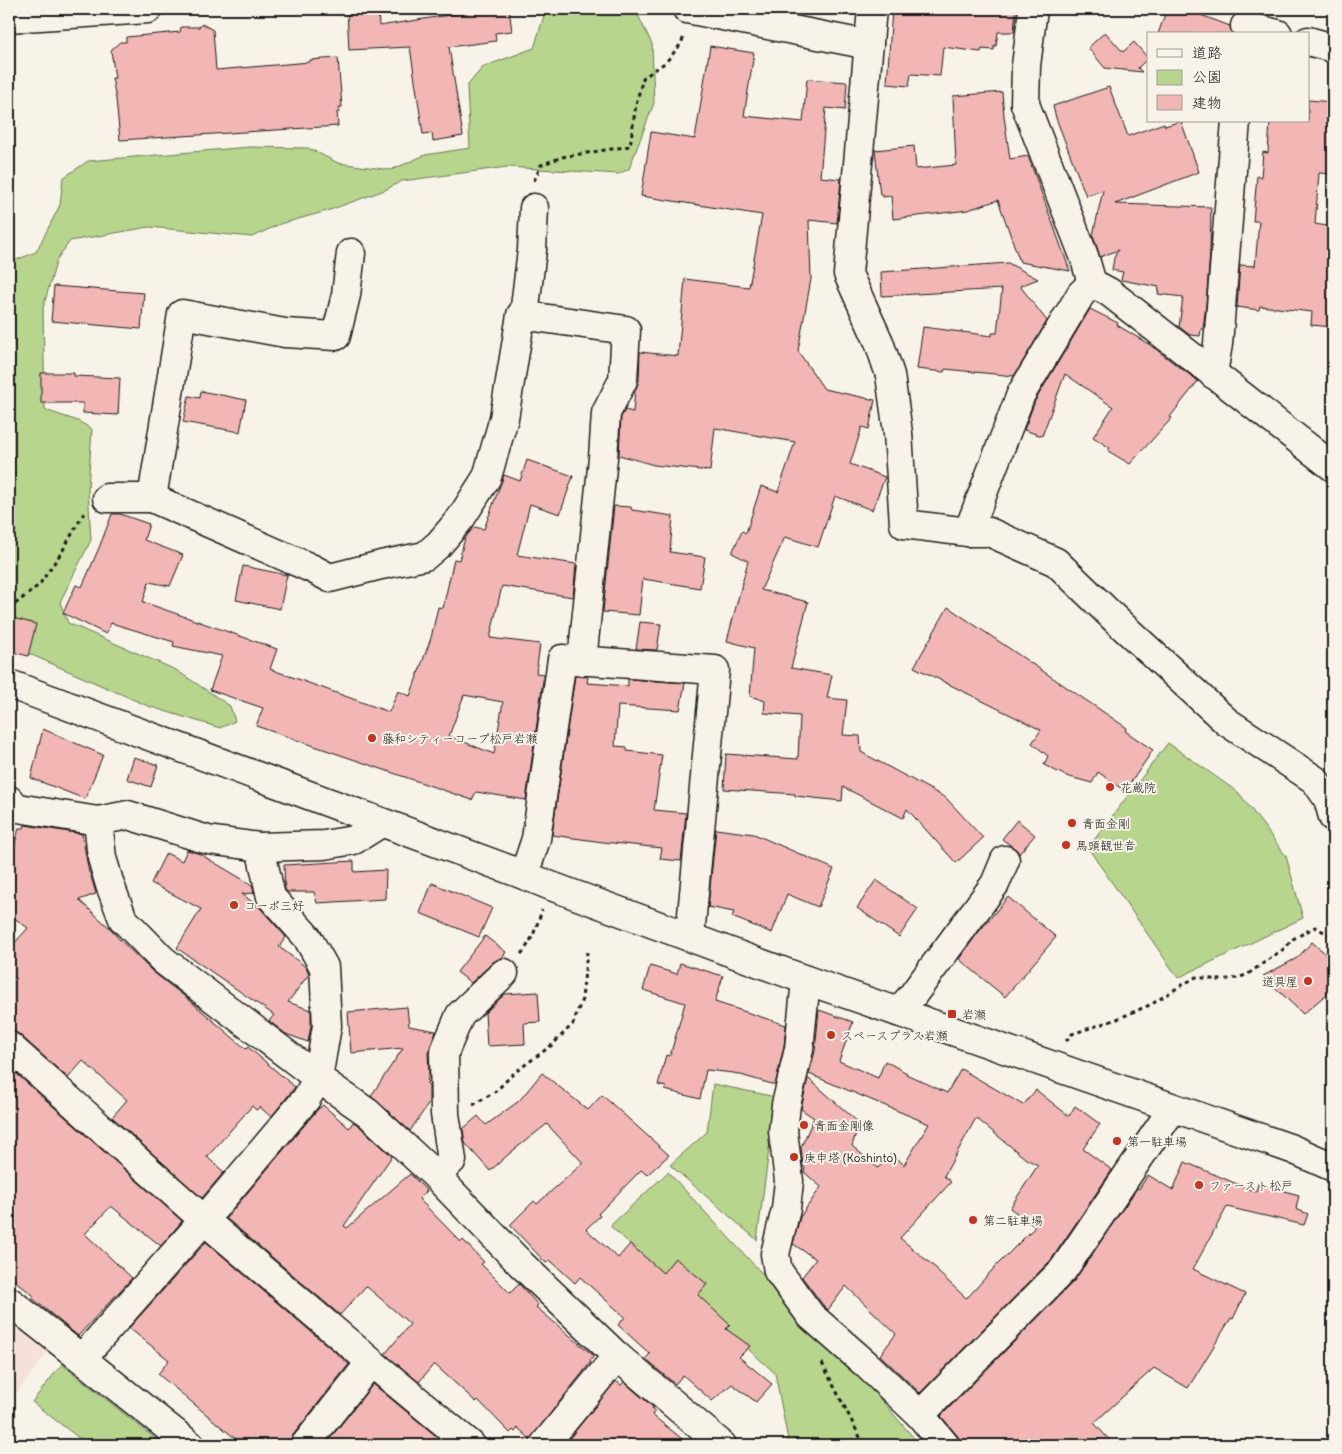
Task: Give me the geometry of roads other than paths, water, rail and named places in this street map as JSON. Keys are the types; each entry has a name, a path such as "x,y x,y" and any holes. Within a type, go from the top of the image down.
{"street":[{"path":"9,18 148,9"},
{"path":"691,9 868,45"},
{"path":"872,9 848,274 879,342 890,376 898,432 904,524 968,532 989,532 1056,562 1227,722 1315,780 1328,799 1333,817"},
{"path":"1032,9 1026,66 1025,104 1084,256 1092,283 1109,292 1333,467"},
{"path":"1246,23 1272,32"},
{"path":"1310,42 1333,48"},
{"path":"1213,374 1218,344 1236,122"},
{"path":"108,498 152,498 330,578 425,556 439,544 461,518 486,477 504,418 521,315 524,315 532,250 534,208"},
{"path":"152,498 182,314 285,332 336,336 346,295 351,252"},
{"path":"968,532 1021,394 1081,294 1092,283"},
{"path":"524,315 626,330 623,380 606,413 582,661"},
{"path":"524,875 536,839 562,659 715,670 690,936"},
{"path":"9,684 806,980 1292,1149 1333,1167"},
{"path":"12,810 98,821 128,815 208,840 260,847 324,845 354,840 381,823"},
{"path":"98,821 102,858 123,918 163,960 318,1078 368,1113 436,1176 521,1264 617,1356 722,1445"},
{"path":"82,1358 204,1220 306,1098 318,1078 326,1026 324,967 307,937 271,897 260,847"},
{"path":"898,1012 995,884 1006,860"},
{"path":"436,1176 452,1160 446,1121 444,1053 460,1015 504,973"},
{"path":"806,980 799,1048 786,1105 784,1123 788,1181 786,1209 775,1254 778,1272 811,1316 920,1415 945,1445"},
{"path":"9,1046 204,1220 370,1362 471,1445"},
{"path":"920,1415 1064,1270 1173,1108"},
{"path":"9,1301 190,1445"},
{"path":"544,1445 617,1356"},
{"path":"305,1445 370,1362"}],"place":[{"name":"藤和シティーコープ松戸岩瀬","path":"372,738"},
{"name":"花蔵院","path":"1110,787"},
{"name":"青面金剛","path":"1072,823"},
{"name":"馬頭観世音","path":"1066,845"},
{"name":"コーポ三好","path":"234,905"},
{"name":"道具屋","path":"1308,981"},
{"name":"岩瀬","path":"952,1014"},
{"name":"スペースプラス岩瀬","path":"831,1035"},
{"name":"青面金剛像","path":"804,1125"},
{"name":"第一駐車場","path":"1117,1141"},
{"name":"庚申塔 (Koshinto)","path":"794,1157"},
{"name":"ファースト松戸","path":"1199,1185"},
{"name":"第二駐車場","path":"973,1220"}]}
